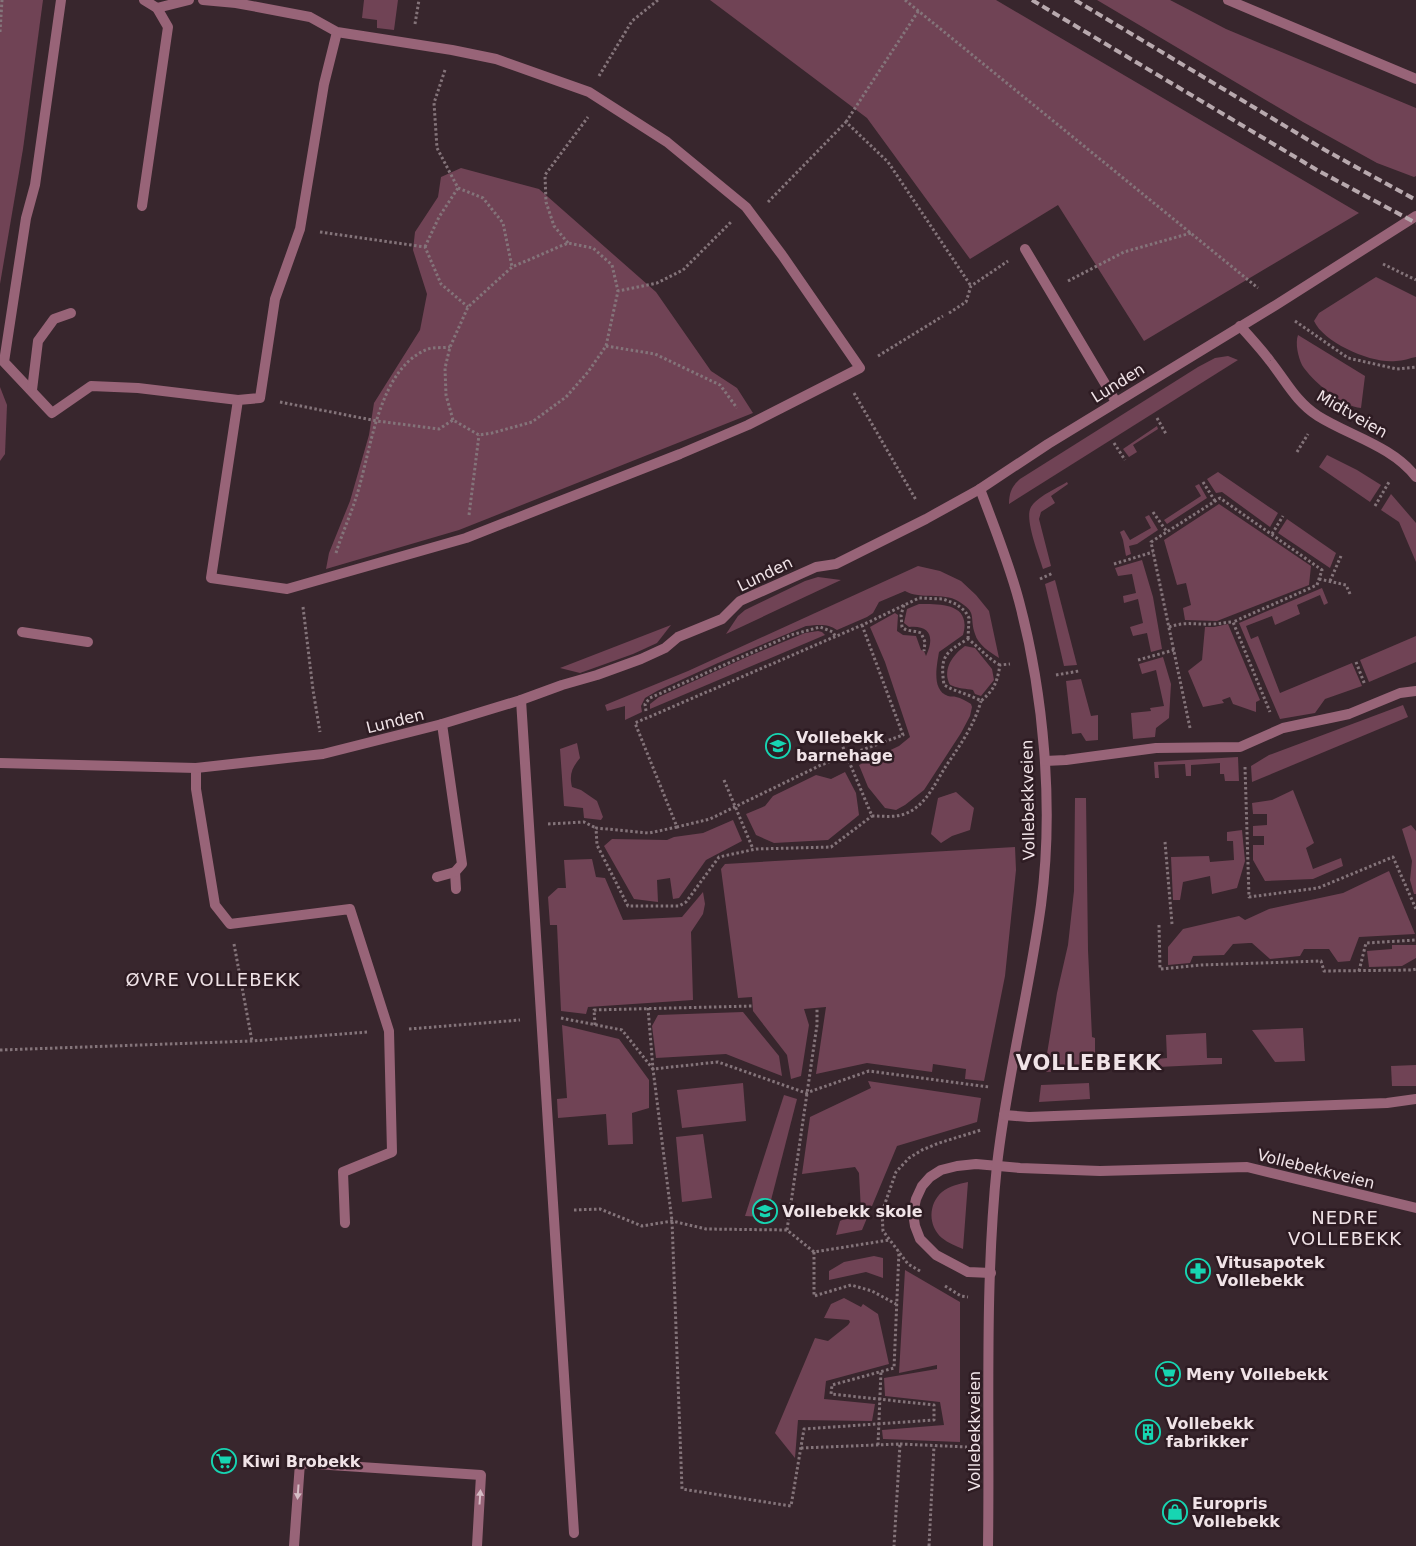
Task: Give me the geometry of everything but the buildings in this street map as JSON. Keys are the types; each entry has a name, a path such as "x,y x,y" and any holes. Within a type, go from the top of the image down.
{"street":[{"path":"61,0 35,185 26,218 4,362 52,413 91,386 138,388 238,400 260,398 275,299 300,229 324,84 337,32"},
{"path":"142,206 168,27 156,8 144,0"},
{"path":"156,8 189,0"},
{"path":"203,0 236,3 310,17 337,32 452,50 496,60 589,92 602,99 667,142 746,207 782,254 860,368 748,425 680,454 466,538 287,589 211,578 238,400"},
{"path":"1228,0 1416,79"},
{"name":"Lunden","path":"0,763 196,768 323,754 442,724 521,700 562,685 597,676 665,648 678,637 722,619 740,601 816,567 836,564 926,519 980,489 1048,444 1276,305 1416,216"},
{"path":"1025,249 1116,402"},
{"path":"32,390 38,341 54,318 71,312"},
{"name":"Midtveien","path":"1240,326 1271,362 1295,397 1317,416 1386,452 1416,477"},
{"name":"Vollebekkveien","path":"980,489 1019,600 1036,682 1045,761 1047,840 1042,902 1004,1115 997,1166 988,1312 990,1451 988,1546"},
{"path":"22,632 88,642"},
{"path":"1045,761 1156,748 1240,747 1283,728 1350,714 1400,693 1416,691"},
{"path":"521,700 574,1533"},
{"path":"438,877 455,872 462,864 442,724"},
{"path":"196,768 196,789 215,905 230,924 350,909 389,1030 392,1152 343,1172 345,1223"},
{"path":"455,872 456,889"},
{"path":"1004,1115 1029,1117 1387,1103 1416,1100"},
{"path":"990,1273 968,1272 936,1255 920,1240 913,1213 916,1199 922,1186 930,1177 941,1170 976,1164 997,1166"},
{"name":"Vollebekkveien","path":"997,1166 1100,1171 1247,1167 1416,1208"},
{"path":"294,1546 300,1463 481,1475 477,1546"}],"path":[{"path":"0,32 2,0"},
{"path":"589,92 632,21 658,0"},
{"path":"905,0 1258,288"},
{"path":"754,216 846,122 918,10"},
{"path":"452,50 434,103 437,148 458,188 483,198 503,223 512,267"},
{"path":"568,243 554,226 546,202 545,175 602,99"},
{"path":"846,122 888,162 970,286"},
{"path":"458,188 439,217 425,247 441,284 468,307"},
{"path":"618,291 657,283 683,270 746,207"},
{"path":"300,229 425,247"},
{"path":"1050,290 1124,252 1192,233"},
{"path":"568,243 593,248 612,265 618,291 606,346 588,372 566,397 532,422 492,433 479,434 453,420 446,395 445,368 450,348 468,307 512,267 568,243"},
{"path":"948,313 966,302 970,286 1009,260"},
{"path":"1383,264 1416,280"},
{"path":"860,368 943,316"},
{"path":"1294,321 1348,358 1397,370 1416,367"},
{"path":"606,346 655,354 720,385 748,425"},
{"path":"330,578 337,550 360,487 383,400 397,373 418,354 429,348 450,348"},
{"path":"845,376 913,496"},
{"path":"260,398 377,421 439,429 453,420"},
{"path":"1157,418 1166,434"},
{"path":"1297,452 1308,433"},
{"path":"466,538 479,434"},
{"path":"1114,443 1125,460"},
{"path":"1203,482 1215,501"},
{"path":"1375,506 1389,482"},
{"path":"1168,627 1183,622 1215,624 1234,622 1317,585 1322,570 1220,498 1151,542 1168,627 1194,748"},
{"path":"1153,512 1167,532"},
{"path":"1272,534 1283,516"},
{"path":"1114,564 1153,552"},
{"path":"1330,581 1341,556"},
{"path":"1040,579 1053,573"},
{"path":"1319,578 1346,585 1350,594"},
{"path":"300,585 320,732"},
{"path":"677,827 635,723 862,625 919,598 943,599 956,604 965,611 969,618 968,639"},
{"path":"904,604 901,615 902,627 921,633 925,642 924,651"},
{"path":"1234,622 1278,731"},
{"path":"547,824 584,822 596,828 649,833 710,819 821,765 903,735 862,625"},
{"path":"646,711 645,704 650,698 792,635 820,627 833,632 835,636"},
{"path":"968,639 981,649 989,659 1000,665 1010,664"},
{"path":"968,639 945,656 942,667 944,685 956,692 970,695 981,701"},
{"path":"1138,660 1174,650"},
{"path":"596,828 596,845 628,906 679,906 686,902 719,856 753,849 831,847 872,816 898,817 918,806 938,781 968,733 981,701 997,683 1000,665"},
{"path":"1056,675 1079,671"},
{"path":"837,733 872,816"},
{"path":"1244,766 1249,897 1318,888 1392,857 1414,900 1416,909"},
{"path":"724,780 753,849"},
{"path":"1165,842 1172,924"},
{"path":"230,924 252,1041"},
{"path":"1159,925 1160,969 1202,965 1321,961 1324,971 1416,969"},
{"path":"1359,971 1366,943 1416,940"},
{"path":"595,1025 594,1010 752,1006"},
{"path":"648,1008 653,1069 672,1221 682,1489 791,1506 804,1429 934,1420 934,1405 832,1394 832,1385 894,1368 898,1251"},
{"path":"787,1230 817,1025 817,1008"},
{"path":"0,1050 252,1041 556,1017 622,1030 653,1069"},
{"path":"653,1069 718,1062 806,1093 868,1071 990,1087"},
{"path":"553,1212 600,1209 642,1226 672,1221 706,1229 787,1230 814,1252 889,1240"},
{"path":"814,1252 814,1296 852,1285 872,1291 896,1304"},
{"path":"878,1445 881,1372"},
{"path":"801,1448 900,1444 967,1447"},
{"path":"894,1546 900,1444"},
{"path":"929,1546 934,1446"}],"shaded area":[{"path":"0,0 43,0 23,149 0,284"},
{"path":"364,0 398,0 394,30 377,28 377,20 362,18"},
{"path":"710,0 996,0 1359,213 1144,341 1058,205 970,259 867,118"},
{"path":"1097,0 1170,0 1226,29 1416,108 1416,176 1414,177 1377,163 1303,122"},
{"path":"461,168 539,189 656,292 711,371 737,388 753,413 459,530 326,569 329,553 350,501 369,435 374,403 420,330 427,294 413,250 415,232 438,197 441,177"},
{"path":"1376,277 1416,297 1416,357 1399,361 1386,361 1362,355 1338,344 1328,337 1319,329 1314,321 1319,313"},
{"path":"1298,335 1365,376 1361,408 1345,403 1312,378 1302,365 1298,354"},
{"path":"1228,356 1238,360 1009,504 1012,490 1020,479 1198,367 1215,358"},
{"path":"0,387 7,405 5,454 0,461"},
{"path":"1157,426 1158,429 1133,445 1137,452 1129,457 1123,449"},
{"path":"1327,455 1381,485 1370,502 1319,467"},
{"path":"1218,472 1278,513 1270,527 1222,492 1216,493 1207,479"},
{"path":"1067,482 1068,484 1051,496 1055,503 1041,512 1039,519 1051,566 1043,569 1029,520 1029,513 1034,503"},
{"path":"1199,484 1207,498 1167,524 1164,520 1201,496 1195,486"},
{"path":"1391,494 1416,523 1416,562 1399,522 1381,510"},
{"path":"1219,504 1311,566 1309,585 1217,621 1185,620 1183,608 1191,605 1186,583 1177,585 1164,540"},
{"path":"1149,515 1158,530 1137,544 1129,546 1131,554 1126,556 1120,532 1124,530 1130,540 1151,528 1145,517"},
{"path":"1287,519 1336,553 1330,568 1278,533"},
{"path":"1142,560 1153,597 1162,649 1151,652 1147,633 1133,636 1130,627 1143,623 1138,599 1124,603 1123,596 1136,593 1132,574 1118,576 1115,568"},
{"path":"918,566 940,571 961,581 976,595 989,611 999,658 979,642 973,628 971,612 964,605 952,598 911,594 905,591 879,602 873,613 867,617 837,630 826,625 806,626 657,691 645,698 641,706 642,712 625,720 625,706 607,711 605,705 688,671"},
{"path":"818,577 841,580 726,634 738,616 745,610 805,581"},
{"path":"1055,580 1077,665 1064,666 1045,584"},
{"path":"1322,588 1328,603 1324,605 1320,595 1297,605 1300,614 1275,625 1272,616 1246,626 1251,639 1258,636 1280,693 1352,663 1362,686 1325,699 1315,713 1280,719 1239,623"},
{"path":"919,604 945,605 959,611 963,617 965,624 963,635 939,652 936,677 939,688 943,693 964,700 971,704 972,707 970,716 961,733 924,790 896,810 885,808 868,787 859,765 899,746 910,737 885,662 870,627 895,613 898,615 897,631 903,635 916,636 921,650 924,651 926,656 930,643 929,634 922,628 909,627 904,623 907,609"},
{"path":"1228,624 1260,700 1256,702 1256,712 1233,704 1230,697 1222,700 1224,703 1203,707 1188,671 1202,660 1205,627"},
{"path":"671,625 657,643 633,654 580,673 560,668"},
{"path":"818,631 825,635 650,709 650,704 659,697 747,657 805,633"},
{"path":"1416,636 1416,662 1369,682 1360,660"},
{"path":"965,646 975,648 992,669 994,680 981,696 975,694 973,690 955,687 949,682 947,675 949,665 954,656"},
{"path":"1163,657 1171,684 1169,718 1156,728 1155,737 1133,739 1131,713 1151,711 1150,708 1164,706 1156,670 1142,674 1139,664"},
{"path":"1081,679 1091,716 1098,715 1098,740 1086,741 1081,733 1072,734 1066,681"},
{"path":"1403,705 1408,717 1252,782 1251,766 1269,755"},
{"path":"577,743 580,758 572,771 572,787 581,790 597,801 603,817 601,820 584,818 583,808 564,806 560,749"},
{"path":"1238,757 1239,781 1225,781 1224,774 1220,774 1220,763 1191,765 1191,776 1186,776 1185,764 1158,765 1159,778 1155,778 1154,762"},
{"path":"845,772 856,793 859,815 828,840 774,843 756,835 746,814 765,806 773,796 816,775 831,779"},
{"path":"1293,790 1314,843 1306,848 1313,869 1341,858 1343,866 1313,879 1265,881 1253,860 1253,845 1264,845 1264,836 1253,836 1253,826 1267,825 1267,814 1253,814 1252,803 1272,800"},
{"path":"956,792 974,808 970,830 952,836 941,843 931,834 938,798"},
{"path":"1075,798 1086,798 1088,950 1092,1037 1095,1038 1095,1070 1044,1072 1057,993 1068,945 1074,891"},
{"path":"733,820 742,841 706,860 679,898 673,899 670,878 657,880 658,902 634,899 604,846 612,839 667,840 674,837 703,833"},
{"path":"1411,825 1416,831 1416,894 1414,894 1410,880 1412,861 1402,829"},
{"path":"1242,830 1245,861 1237,888 1212,894 1210,876 1183,882 1180,900 1173,900 1171,857 1209,856 1210,862 1234,860 1233,841 1227,841 1227,832"},
{"path":"1015,847 1016,870 1005,976 984,1081 965,1079 966,1069 933,1064 932,1072 867,1063 816,1074 826,1007 804,1009 809,1025 801,1076 791,1079 787,1055 753,1011 752,997 738,998 721,869 725,864"},
{"path":"592,859 596,877 605,878 623,920 682,917 703,892 705,904 703,914 691,932 693,1000 588,1007 586,1014 561,1011 557,925 550,925 548,897 558,888 566,888 564,860"},
{"path":"1389,871 1415,934 1359,937 1350,961 1338,962 1329,949 1304,949 1300,956 1270,959 1252,943 1249,943 1233,944 1224,955 1193,956 1190,963 1168,965 1168,947 1183,929 1239,916 1245,920 1269,909 1343,893"},
{"path":"1392,945 1416,945 1416,958 1402,966 1369,967 1367,951 1392,949"},
{"path":"743,1012 779,1056 782,1076 726,1054 656,1058 652,1026 658,1015"},
{"path":"562,1025 619,1039 649,1080 649,1108 632,1113 633,1144 608,1145 606,1114 558,1118 557,1099 567,1098"},
{"path":"1303,1028 1305,1061 1275,1062 1252,1030"},
{"path":"1206,1033 1207,1058 1222,1058 1222,1064 1158,1067 1157,1059 1167,1058 1166,1035"},
{"path":"1416,1065 1416,1086 1392,1086 1391,1066"},
{"path":"868,1081 981,1098 977,1122 897,1146 862,1230 836,1235 840,1221 861,1211 859,1173 855,1167 802,1174 810,1117 871,1088"},
{"path":"743,1083 746,1121 682,1128 677,1090"},
{"path":"1089,1083 1090,1099 1039,1102 1041,1085"},
{"path":"784,1095 797,1099 769,1208 761,1217 745,1216"},
{"path":"703,1134 712,1198 682,1202 676,1137"},
{"path":"968,1182 963,1249 942,1238 937,1233 932,1221 932,1209 937,1197 942,1192 958,1184"},
{"path":"874,1256 883,1258 883,1278 866,1272 829,1280 829,1271 844,1262"},
{"path":"905,1270 960,1302 960,1442 883,1439 882,1430 944,1425 940,1402 885,1396 884,1378 937,1369 937,1365 899,1373"},
{"path":"844,1298 861,1307 863,1304 878,1314 889,1364 826,1381 824,1399 875,1404 872,1421 798,1420 795,1458 775,1433 815,1338 828,1341 850,1322 849,1320 824,1318 831,1304"}],"railway":[{"path":"1032,0 1317,170 1416,223"},
{"path":"1075,0 1325,150 1416,200"}],"place":[{"name":"Vollebekk barnehage","path":"778,746"},
{"name":"Vollebekk skole","path":"765,1211"},
{"name":"Vitusapotek Vollebekk","path":"1198,1271"},
{"name":"Meny Vollebekk","path":"1168,1374"},
{"name":"Vollebekk fabrikker","path":"1148,1432"},
{"name":"Kiwi Brobekk","path":"224,1461"},
{"name":"Europris Vollebekk","path":"1175,1512"}],"district":[{"name":"ØVRE VOLLEBEKK","path":"213,979"},
{"name":"VOLLEBEKK","path":"1089,1063"},
{"name":"NEDRE VOLLEBEKK","path":"1345,1227"}]}
